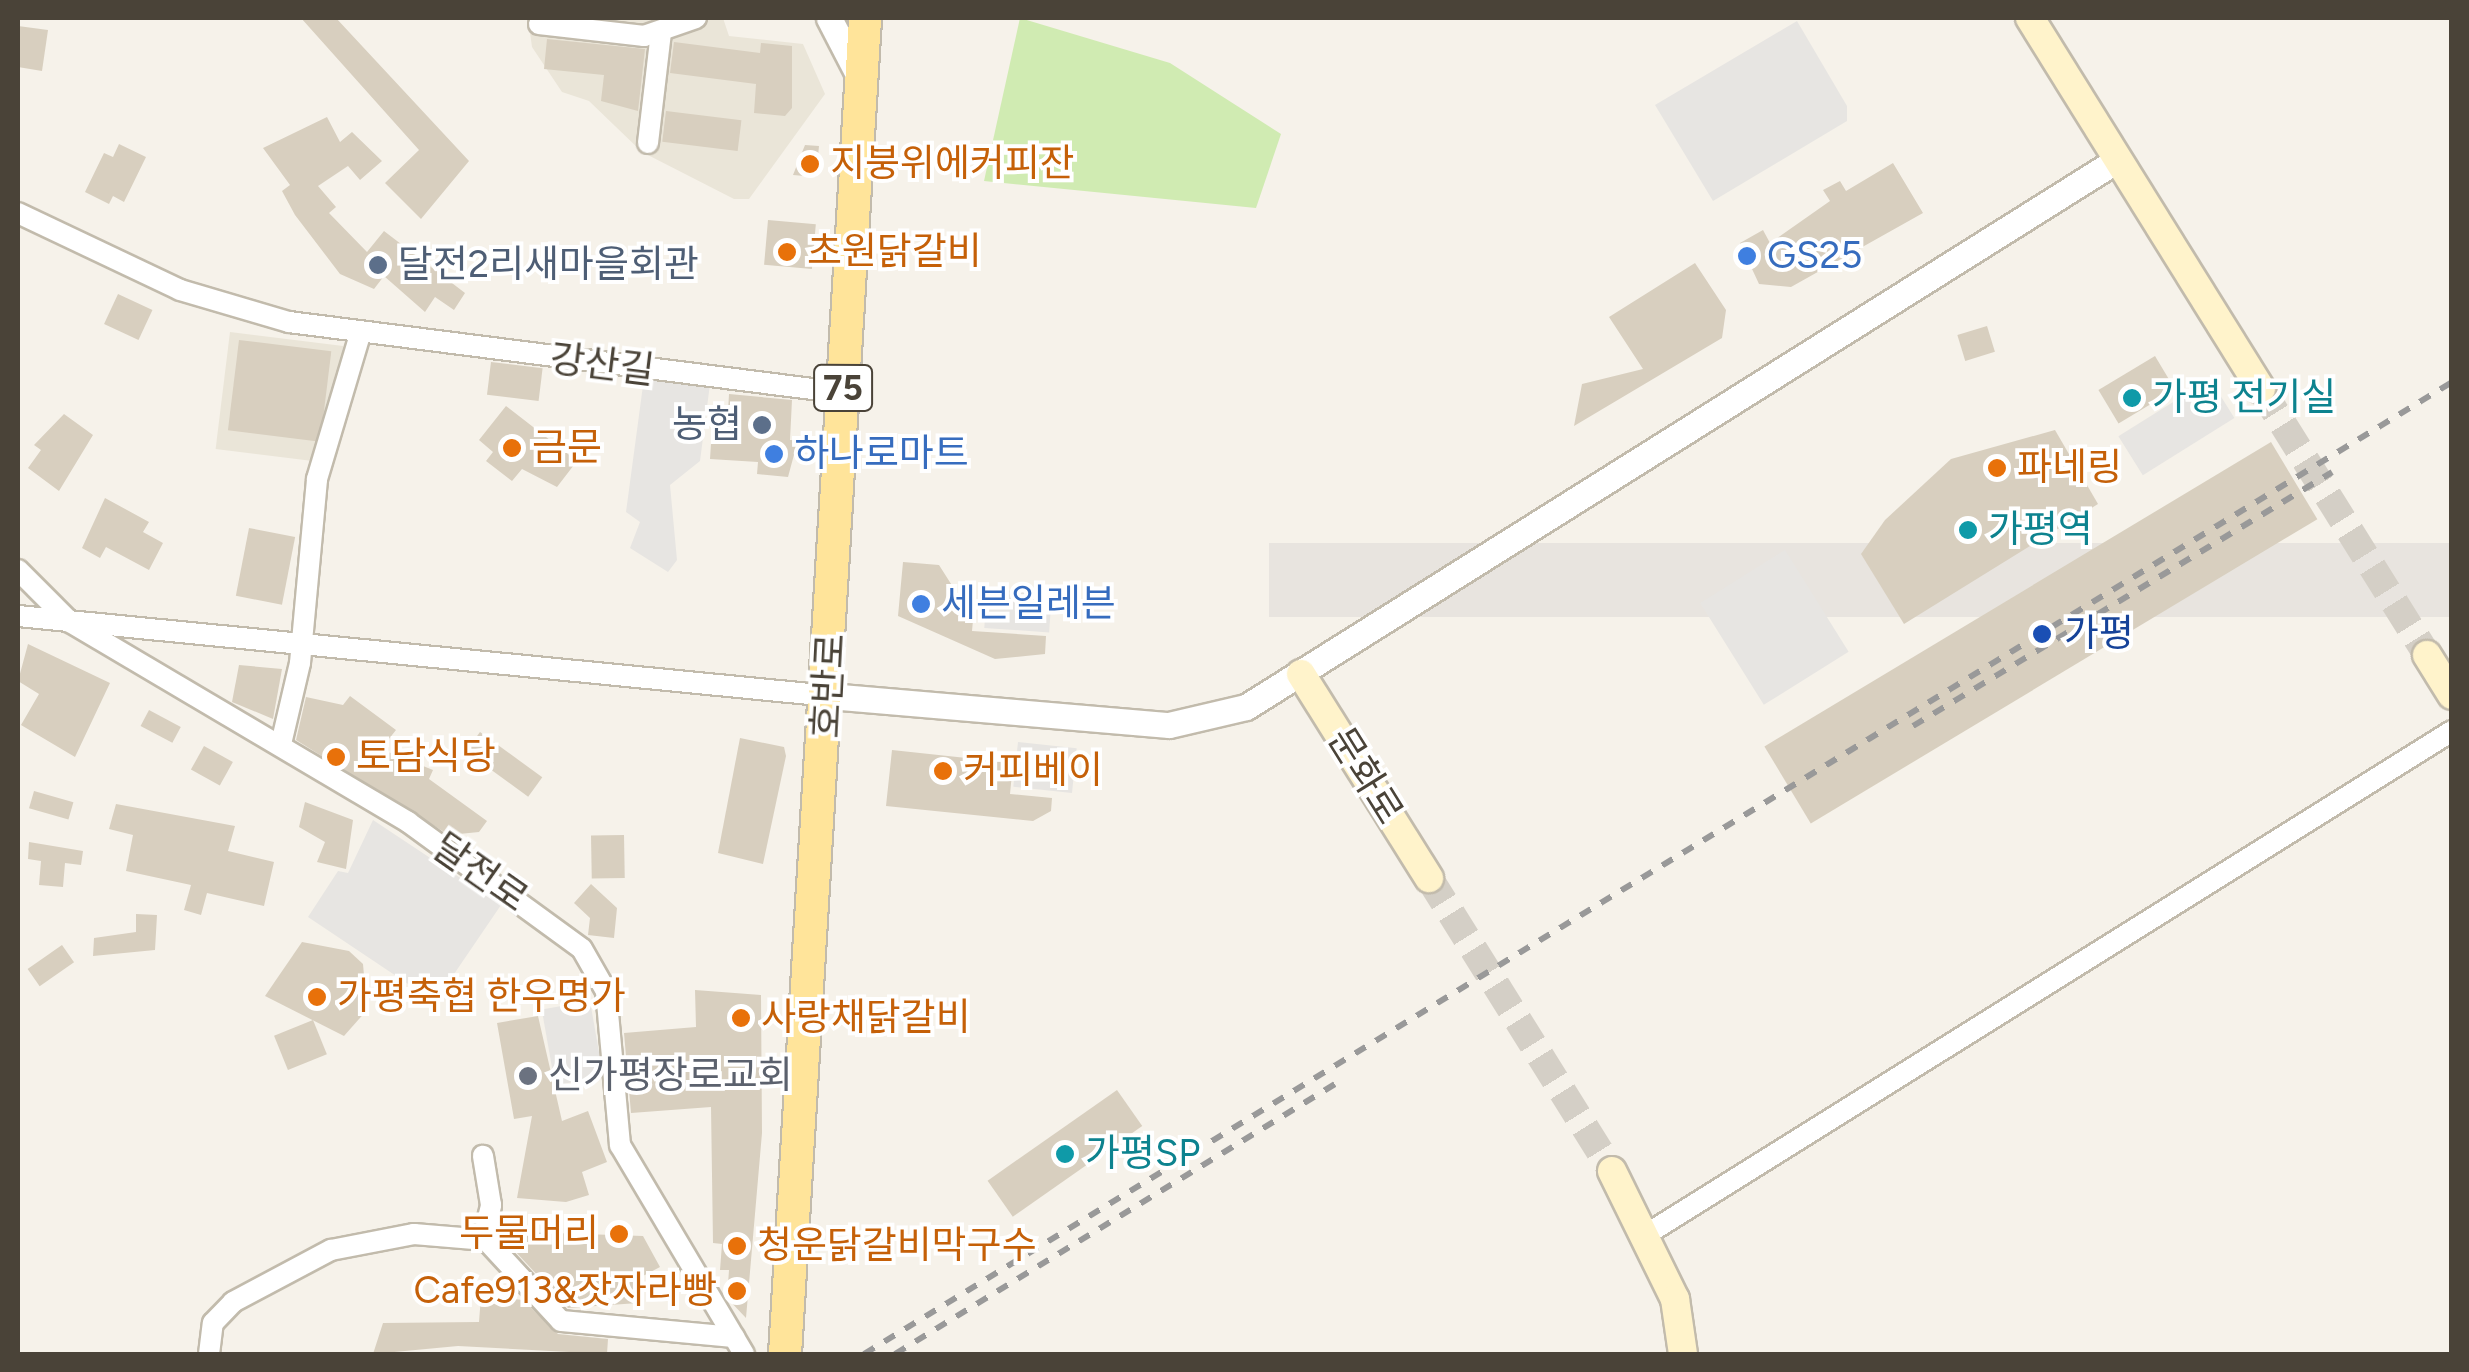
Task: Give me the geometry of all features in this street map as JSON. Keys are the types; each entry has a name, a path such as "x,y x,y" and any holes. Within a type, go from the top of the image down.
{"main road":[{"name":"호반로","path":"785,1354 830,696 864,18"},
{"path":"2030,18 2261,389"},
{"path":"2427,655 2452,694"},
{"name":"문화로","path":"1302,674 1430,878"},
{"path":"1612,1171 1648,1234 1675,1300 1683,1354"}],"street":[{"path":"539,24 661,33 696,18"},
{"path":"828,18 861,81"},
{"path":"648,143 661,33"},
{"path":"18,616 830,696 1170,725 1246,707 1302,674 2116,160"},
{"name":"강산길","path":"18,213 194,295 360,335 843,393"},
{"path":"280,744 301,645 308,525 360,335"},
{"name":"달전로","path":"18,570 70,622 408,822 592,960 606,991 620,1145 739,1346"},
{"path":"1648,1234 2452,731"},
{"path":"209,1354 220,1312 331,1250 414,1234 482,1238 492,1204 483,1156"},
{"name":"달전로","path":"482,1238 553,1318 739,1346"}],"shaded area":[{"path":"528,18 723,18 729,36 803,44 825,94 749,199 734,199 642,152 589,101 562,92 532,47"},
{"path":"1797,21 1847,106 1847,121 1713,201 1655,105"},
{"path":"230,332 343,346 329,463 216,449"},
{"path":"644,378 710,384 700,461 670,485 677,560 668,572 630,548 640,522 626,512"},
{"path":"2210,379 2234,418 2143,475 2118,436"},
{"path":"1269,543 2451,543 2451,617 1269,617"},
{"path":"1785,550 1849,652 1764,705 1700,603"},
{"path":"987,589 1052,594 1049,632 984,628"},
{"path":"1018,742 1077,748 1072,793 1013,787"},
{"path":"373,820 501,905 435,1002 308,917 338,871 348,873"},
{"path":"590,1001 603,1077 555,1085 542,1010"}],"green space":[{"path":"1020,18 1170,63 1281,134 1256,208 984,181"}],"building":[{"path":"301,18 336,18 469,161 421,219 385,183 419,150"},
{"path":"18,26 48,30 42,71 18,67"},
{"path":"547,39 645,49 638,111 601,101 604,75 544,69"},
{"path":"674,42 760,53 761,43 792,46 792,108 785,116 754,113 756,84 670,73"},
{"path":"666,111 741,120 738,151 662,142"},
{"path":"327,117 340,142 352,132 382,161 360,180 348,166 318,186 336,207 329,213 367,252 384,231 465,293 454,310 435,297 425,312 384,276 374,289 340,274 295,215 282,191 290,185 263,148"},
{"path":"119,144 146,157 124,202 113,196 109,204 85,192 104,153 113,157"},
{"path":"805,145 819,146 816,177 793,175"},
{"path":"1893,163 1923,213 1791,287 1759,284 1740,243 1763,230 1770,243 1830,201 1823,190 1840,181 1846,191"},
{"path":"768,220 816,224 812,269 764,265"},
{"path":"1695,263 1726,310 1722,338 1574,426 1582,384 1643,369 1609,317"},
{"path":"118,294 152,310 138,340 104,324"},
{"path":"1987,326 1995,352 1965,361 1957,335"},
{"path":"239,340 331,351 320,442 228,430"},
{"name":"가평 전기실","path":"2155,356 2175,389 2119,423 2098,390"},
{"path":"491,362 543,368 539,401 487,395"},
{"path":"729,394 792,400 790,440 798,440 788,477 757,474 758,462 710,459 712,428 727,429"},
{"path":"506,406 577,461 557,487 522,469 512,481 486,461 493,452 479,440"},
{"path":"64,414 93,435 59,491 28,468 41,450 34,445"},
{"name":"가평역","path":"2055,430 2098,504 1904,624 1861,554 1885,520 1951,459"},
{"path":"2271,442 2317,519 1811,824 1764,746"},
{"path":"105,498 149,522 143,532 163,543 149,570 106,547 100,558 82,548"},
{"path":"249,528 295,537 282,605 236,596"},
{"path":"903,562 939,565 960,598 975,599 972,631 1046,636 1045,654 995,659 898,616"},
{"path":"28,644 110,683 75,757 21,725 39,694 18,681"},
{"path":"239,665 282,669 273,719 232,702"},
{"path":"350,696 396,730 381,749 433,770 429,779 487,821 479,832 449,835 296,740 306,697 343,705"},
{"path":"149,710 181,727 172,743 141,726"},
{"path":"480,732 542,777 528,797 466,751"},
{"path":"740,738 784,747 786,756 763,864 718,853"},
{"path":"204,746 233,762 220,786 191,770"},
{"path":"892,750 1013,763 1010,794 1052,798 1051,811 1033,821 886,806"},
{"path":"34,791 73,802 68,820 29,808"},
{"path":"305,802 353,820 346,869 317,862 325,842 299,827"},
{"path":"116,804 235,826 228,851 274,862 264,906 207,893 201,915 184,910 191,885 126,871 133,835 109,829"},
{"path":"624,835 625,878 592,879 591,836"},
{"path":"29,842 83,851 81,865 65,863 63,887 39,885 41,861 28,859"},
{"path":"591,884 617,908 614,938 588,935 590,918 574,903"},
{"path":"136,914 157,915 155,950 93,956 94,938 136,932"},
{"path":"302,942 349,951 363,964 367,1010 344,1036 265,996"},
{"path":"62,945 74,962 40,986 28,969"},
{"path":"695,990 761,995 762,1133 746,1318 727,1298 729,1270 720,1270 722,1244 713,1243 711,1107 631,1113 624,1033 696,1027"},
{"path":"538,1016 562,1121 588,1111 607,1162 582,1172 589,1195 566,1202 517,1198 532,1116 514,1119 497,1023"},
{"path":"313,1020 327,1054 288,1070 274,1036"},
{"name":"가평SP","path":"1117,1090 1142,1126 1013,1217 988,1181"},
{"path":"524,1232 643,1236 660,1267 641,1277 638,1303 568,1308 514,1250"},
{"path":"481,1296 523,1300 558,1334 608,1339 607,1354 458,1346 373,1354 383,1323 479,1322"}],"tunnel":[{"path":"2261,389 2427,655"},
{"path":"1429,878 1612,1171"}],"railway":[{"path":"864,1354 2452,382"},
{"path":"1913,726 2332,472"},
{"path":"895,1354 1335,1084"}],"place":[{"name":"지붕위에커피잔","path":"810,164"},
{"name":"초원닭갈비","path":"787,252"},
{"name":"GS25","path":"1747,256"},
{"name":"달전2리새마을회관","path":"378,265"},
{"name":"가평 전기실","path":"2132,398"},
{"name":"농협","path":"762,425"},
{"name":"금문","path":"512,448"},
{"name":"하나로마트","path":"774,454"},
{"name":"파네링","path":"1997,468"},
{"name":"가평역","path":"1968,530"},
{"name":"세븐일레븐","path":"921,604"},
{"name":"가평","path":"2042,634"},
{"name":"토담식당","path":"336,757"},
{"name":"커피베이","path":"943,771"},
{"name":"가평축협 한우명가","path":"317,997"},
{"name":"사랑채닭갈비","path":"741,1018"},
{"name":"신가평장로교회","path":"528,1076"},
{"name":"가평SP","path":"1065,1154"},
{"name":"두물머리","path":"619,1234"},
{"name":"청운닭갈비막구수","path":"737,1246"},
{"name":"Cafe913&잣자라빵","path":"737,1291"}]}
